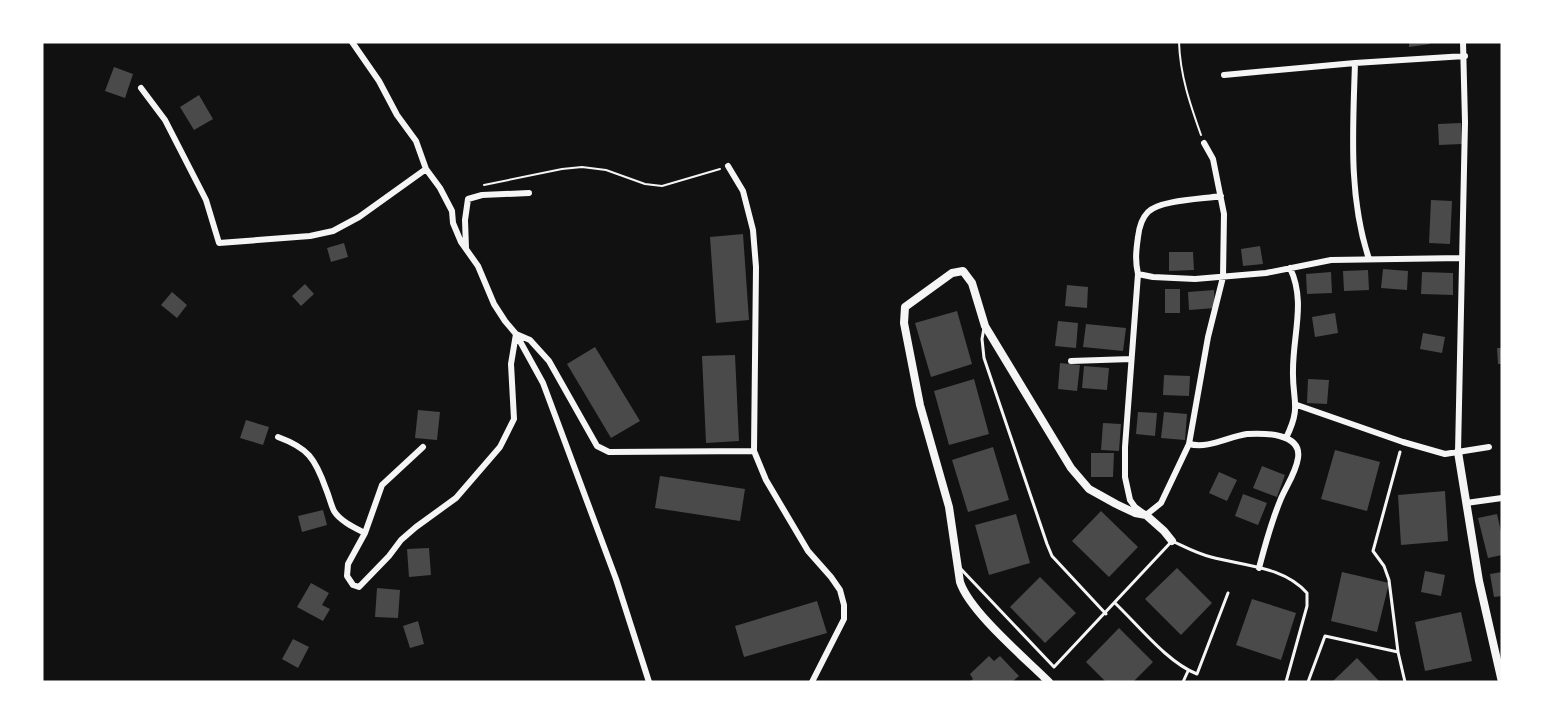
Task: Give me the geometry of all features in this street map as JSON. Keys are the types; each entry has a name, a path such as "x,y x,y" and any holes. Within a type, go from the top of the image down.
{"street":[{"path":"352,42 379,81 397,115 416,141 426,169 440,188 452,212 453,223 466,249 478,266 494,304 516,334 550,401 616,579 649,682"},
{"path":"1463,42 1466,122 1458,452 1479,581 1502,682"},
{"path":"1224,75 1465,56"},
{"path":"1355,63 1353,164 1362,237 1369,259"},
{"path":"141,88 165,120 206,200 219,243 310,236 333,231 359,217 426,169"},
{"path":"1049,682 974,608 964,593 949,507 920,405 904,323 905,307 952,273 963,271 972,283 985,326 1071,468 1089,489 1135,513 1146,515 1161,503 1189,444 1208,337 1223,277 1224,214 1213,159 1204,143"},
{"path":"728,166 743,191 753,230 756,267 754,451 766,480 808,551 840,590 844,605 844,619 812,682"},
{"path":"466,249 465,220 468,199 482,195 529,193"},
{"path":"1172,541 1164,531 1135,507 1130,500 1125,477 1138,274 1135,259 1138,233 1141,221 1149,210 1168,204 1221,196"},
{"path":"1138,274 1170,278 1223,277 1331,260 1462,258"},
{"path":"1286,438 1292,426 1297,405 1292,371 1299,292 1290,268"},
{"path":"516,334 530,340 549,360 597,446 609,452 754,451"},
{"path":"423,447 382,485 365,533 348,564 347,576 353,585 359,586 408,533 456,498 500,447 514,418 511,364 516,334"},
{"path":"1071,361 1131,359"},
{"path":"1297,405 1403,442 1445,454 1489,447"},
{"path":"1189,444 1199,447 1253,434 1270,434 1291,440 1296,446 1298,459 1280,501 1259,568"},
{"path":"278,436 298,444 308,453 321,475 335,512 349,525 365,533"},
{"path":"1466,503 1502,498"}],"lane":[{"path":"985,326 982,339 984,358 1052,556 1106,614"},
{"path":"1400,452 1373,551 1384,566 1389,580 1398,652 1405,682"},
{"path":"958,567 1054,667 1172,541 1211,557 1282,574 1299,584 1307,593 1307,606 1286,682"},
{"path":"1115,603 1166,653 1188,671 1197,674 1228,593"},
{"path":"1308,682 1325,636 1398,652"},
{"path":"1183,682 1188,671"}],"path":[{"path":"1179,42 1187,96 1204,143"},
{"path":"468,199 470,190 484,184 562,169 582,167 606,170 645,184 662,186 728,166"}],"building":[{"path":"1409,42 1430,42 1430,44 1409,47"},
{"path":"114,67 133,74 125,98 105,91"},
{"path":"199,95 213,119 194,130 180,107"},
{"path":"1461,123 1462,144 1439,145 1438,124"},
{"path":"1431,200 1452,201 1450,244 1429,243"},
{"path":"743,234 749,320 716,323 710,237"},
{"path":"344,243 348,257 331,262 327,248"},
{"path":"1260,246 1263,264 1243,266 1241,249"},
{"path":"1169,252 1193,252 1194,270 1169,271"},
{"path":"1383,269 1408,271 1407,290 1381,288"},
{"path":"1368,270 1369,290 1344,291 1343,271"},
{"path":"1331,272 1332,293 1307,294 1306,274"},
{"path":"1422,272 1453,273 1453,295 1421,294"},
{"path":"305,284 314,294 301,306 292,296"},
{"path":"1067,285 1088,287 1087,308 1065,306"},
{"path":"1165,289 1180,289 1180,313 1165,313"},
{"path":"1214,290 1215,308 1189,310 1188,292"},
{"path":"172,292 187,305 177,318 161,305"},
{"path":"957,311 972,364 931,377 915,323"},
{"path":"1335,313 1338,333 1315,337 1312,317"},
{"path":"1058,321 1078,323 1076,348 1055,346"},
{"path":"1086,324 1126,328 1123,351 1083,347"},
{"path":"1423,333 1445,337 1442,353 1420,349"},
{"path":"595,347 640,421 611,438 567,364"},
{"path":"1497,348 1502,348 1502,364 1498,364"},
{"path":"735,355 739,441 706,443 702,356"},
{"path":"1060,363 1080,365 1077,391 1058,389"},
{"path":"1084,366 1109,368 1107,390 1082,388"},
{"path":"1164,375 1190,376 1189,396 1163,395"},
{"path":"974,379 989,434 949,445 934,391"},
{"path":"1308,379 1329,380 1327,404 1307,403"},
{"path":"418,410 440,412 437,440 415,438"},
{"path":"1138,412 1157,413 1155,436 1136,434"},
{"path":"1164,412 1187,414 1185,440 1161,438"},
{"path":"246,420 269,427 263,445 240,438"},
{"path":"1103,423 1121,424 1119,451 1101,450"},
{"path":"993,447 1009,500 968,512 952,460"},
{"path":"1335,450 1380,462 1367,511 1321,499"},
{"path":"1091,453 1114,453 1113,477 1091,477"},
{"path":"1262,466 1285,475 1277,497 1253,488"},
{"path":"1219,472 1237,480 1227,501 1209,493"},
{"path":"660,476 745,489 740,521 655,508"},
{"path":"1445,491 1448,541 1401,545 1398,495"},
{"path":"1243,494 1267,503 1258,525 1235,516"},
{"path":"323,510 327,525 302,532 298,516"},
{"path":"1101,511 1138,547 1109,577 1072,541"},
{"path":"1016,514 1030,563 989,575 975,525"},
{"path":"1497,514 1502,536 1502,555 1488,558 1478,518"},
{"path":"429,548 431,575 409,577 407,549"},
{"path":"1177,568 1212,603 1181,635 1145,599"},
{"path":"1425,571 1445,575 1441,596 1421,592"},
{"path":"1342,572 1389,583 1377,632 1331,621"},
{"path":"1502,572 1502,596 1494,597 1490,574"},
{"path":"1040,577 1076,613 1045,643 1010,607"},
{"path":"311,583 329,593 322,605 330,609 323,621 297,607"},
{"path":"377,588 400,590 398,618 375,617"},
{"path":"1252,599 1296,613 1281,660 1236,645"},
{"path":"817,601 827,633 744,657 735,626"},
{"path":"1461,612 1472,661 1425,671 1415,622"},
{"path":"418,621 424,644 410,648 403,626"},
{"path":"1119,628 1153,662 1133,682 1106,682 1086,662"},
{"path":"293,639 309,647 298,668 282,659"},
{"path":"989,656 994,661 1000,656 1019,676 1012,682 969,682 973,679 970,674"},
{"path":"1357,658 1380,682 1332,682"}]}
